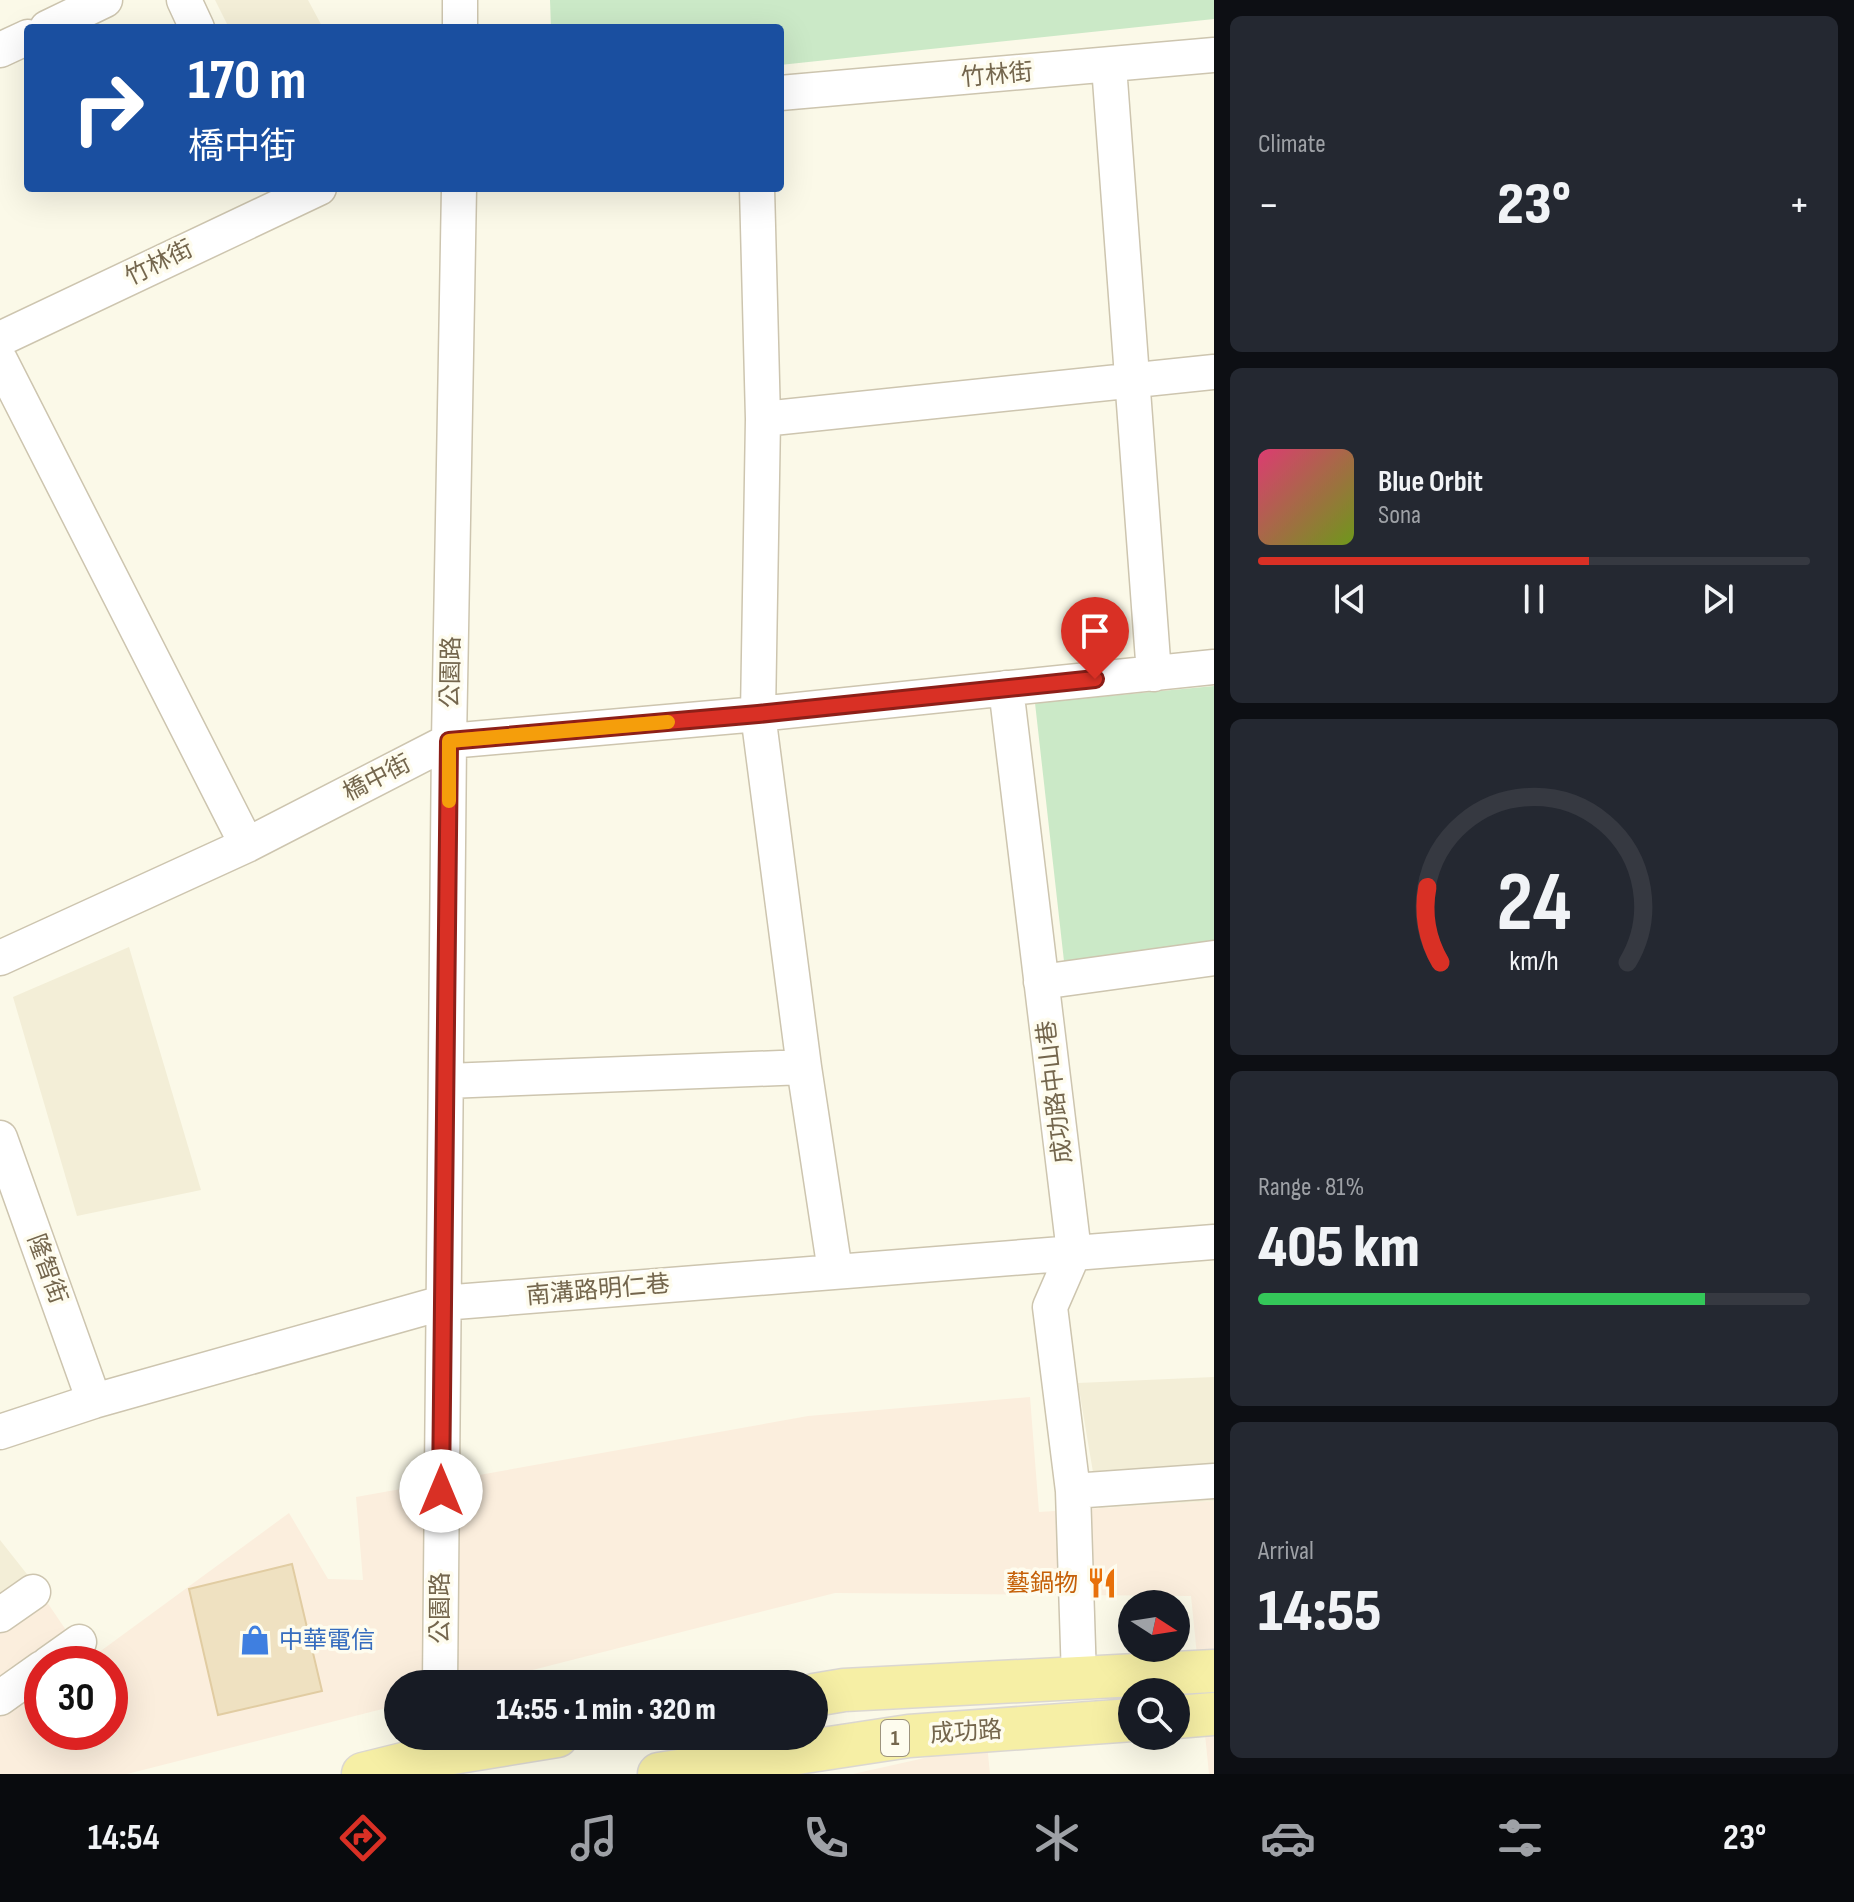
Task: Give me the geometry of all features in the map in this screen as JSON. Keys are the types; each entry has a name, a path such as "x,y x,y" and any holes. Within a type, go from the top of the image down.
{"main road":[{"name":"成功路","path":"828,1693 1214,1671"},
{"path":"1190,1716 1214,1714"},
{"name":"成功路","path":"659,1774 909,1736 1118,1721"},
{"path":"363,1774 472,1750"}],"street":[{"path":"55,24 105,0"},
{"path":"184,0 195,24"},
{"path":"460,0 460,24"},
{"path":"0,50 24,39"},
{"name":"竹林街","path":"784,93 1214,55"},
{"path":"1109,66 1154,674"},
{"name":"竹林街","path":"0,339 275,197 299,192"},
{"name":"公園路","path":"440,1670 449,741 459,192"},
{"path":"757,192 763,419 758,714 804,1067 835,1271"},
{"path":"0,360 247,845"},
{"path":"763,419 1214,372"},
{"name":"橋中街","path":"0,958 247,845 449,741 758,714 1214,667"},
{"name":"成功路中山巷","path":"1006,688 1074,1252"},
{"path":"1041,982 1214,958"},
{"path":"447,1081 804,1067"},
{"name":"隆智街","path":"0,1138 94,1401"},
{"name":"南溝路明仁巷","path":"0,1432 94,1401 442,1303 1214,1242"},
{"path":"1074,1252 1050,1307 1073,1491 1079,1678"},
{"path":"1073,1491 1214,1481"},
{"path":"0,1615 33,1592"},
{"path":"73,1646 79,1642"},
{"path":"0,1698 24,1681"}],"shaded area":[{"path":"215,0 308,0 321,24 227,24"},
{"path":"129,947 201,1190 77,1216 13,997"},
{"path":"1214,1377 1214,1501 1099,1508 1078,1383"},
{"path":"1030,1397 1039,1512 1214,1501 1214,1774 1209,1774 1190,1590 1118,1590 1118,1595 835,1593 533,1670 384,1670 384,1709 127,1774 0,1774 0,1607 34,1583 77,1646 24,1646 24,1750 128,1750 128,1646 107,1646 289,1513 328,1579 363,1580 356,1497 808,1416"},
{"path":"0,1540 34,1583 0,1607"},
{"path":"987,1744 990,1774 853,1774"}],"green space":[{"path":"550,0 1214,0 1214,19 784,65 784,24 551,24"},
{"path":"1214,686 1214,948 1065,970 1035,703"}],"building":[{"name":"中華電信","path":"292,1564 322,1691 218,1715 189,1589"}],"slow traffic":[{"path":"449,801 449,741 668,722"}],"place":[{"name":"藝鍋物","path":"1102,1583"},
{"name":"中華電信","path":"255,1640"}],"route":[{"path":"441,1491 449,741 758,714 1095,679"}]}
